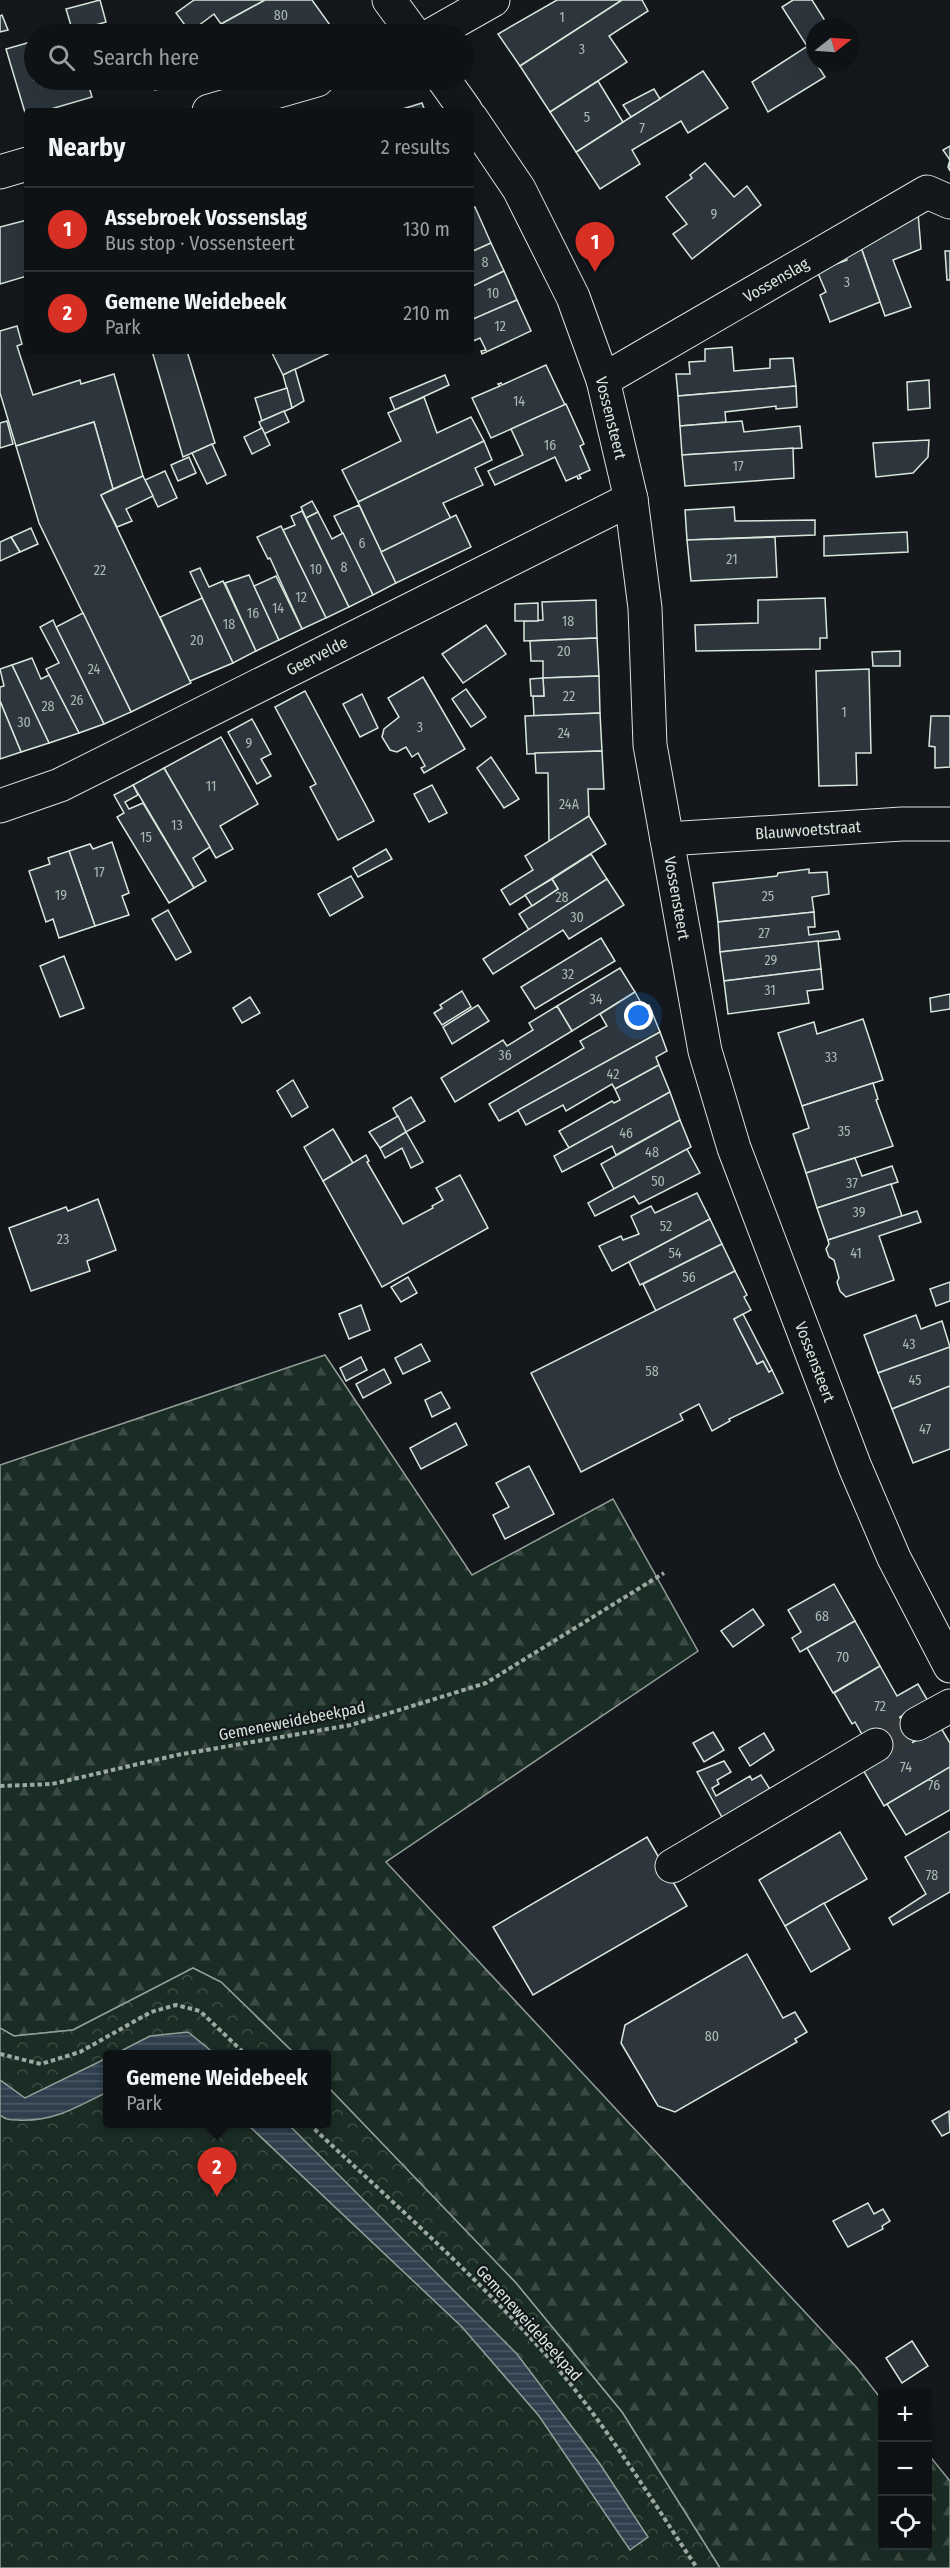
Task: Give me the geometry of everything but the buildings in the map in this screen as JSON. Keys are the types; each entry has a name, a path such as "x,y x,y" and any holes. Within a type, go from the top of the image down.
{"street":[{"path":"389,0 407,24"},
{"path":"451,24 493,0"},
{"path":"219,108 282,90"},
{"path":"451,90 464,108"},
{"name":"Vossensteert","path":"474,123 525,200 573,297 603,380 631,499 645,608 650,745 705,1051 734,1148 855,1467 894,1558 950,1666"},
{"path":"0,172 24,165"},
{"name":"Vossenslag","path":"603,380 927,192 950,202"},
{"name":"Geervelde","path":"0,806 60,785 631,499"},
{"name":"Blauwvoetstraat","path":"667,839 902,824 950,824"},
{"path":"917,1724 950,1706"},
{"path":"672,1866 876,1745"}],"path":[{"name":"Gemeneweidebeekpad","path":"0,1786 52,1784 177,1755 351,1725 486,1683 664,1573"},
{"path":"0,2054 41,2064 80,2052 151,2012 176,2005 200,2011 240,2050"},
{"name":"Gemeneweidebeekpad","path":"313,2128 418,2224 548,2357 622,2454 697,2568"}],"green space":[{"path":"325,1355 472,1575 613,1499 698,1651 386,1862 857,2368 878,2395 878,2550 932,2550 932,2459 950,2481 950,2568 720,2568 622,2412 516,2283 331,2090 331,2050 291,2050 221,1982 193,1968 73,2030 14,2036 0,2028 0,1465"},
{"path":"193,1968 221,1982 291,2050 103,2050 103,2128 331,2128 331,2090 516,2283 622,2412 720,2568 0,2568 0,2028 14,2036 73,2030"}],"water":[{"path":"188,2032 210,2050 123,2050 150,2036"},
{"path":"103,2060 103,2094 64,2112 42,2119 10,2120 0,2115 0,2080 25,2098"},
{"path":"251,2128 292,2128 517,2354 600,2464 648,2537 630,2550 539,2416 462,2327"}],"tunnel":[{"path":"876,1745 917,1724"}],"place":[{"name":"Assebroek Vossenslag","path":"595,272"},
{"name":"Gemene Weidebeek","path":"217,2197"}]}
